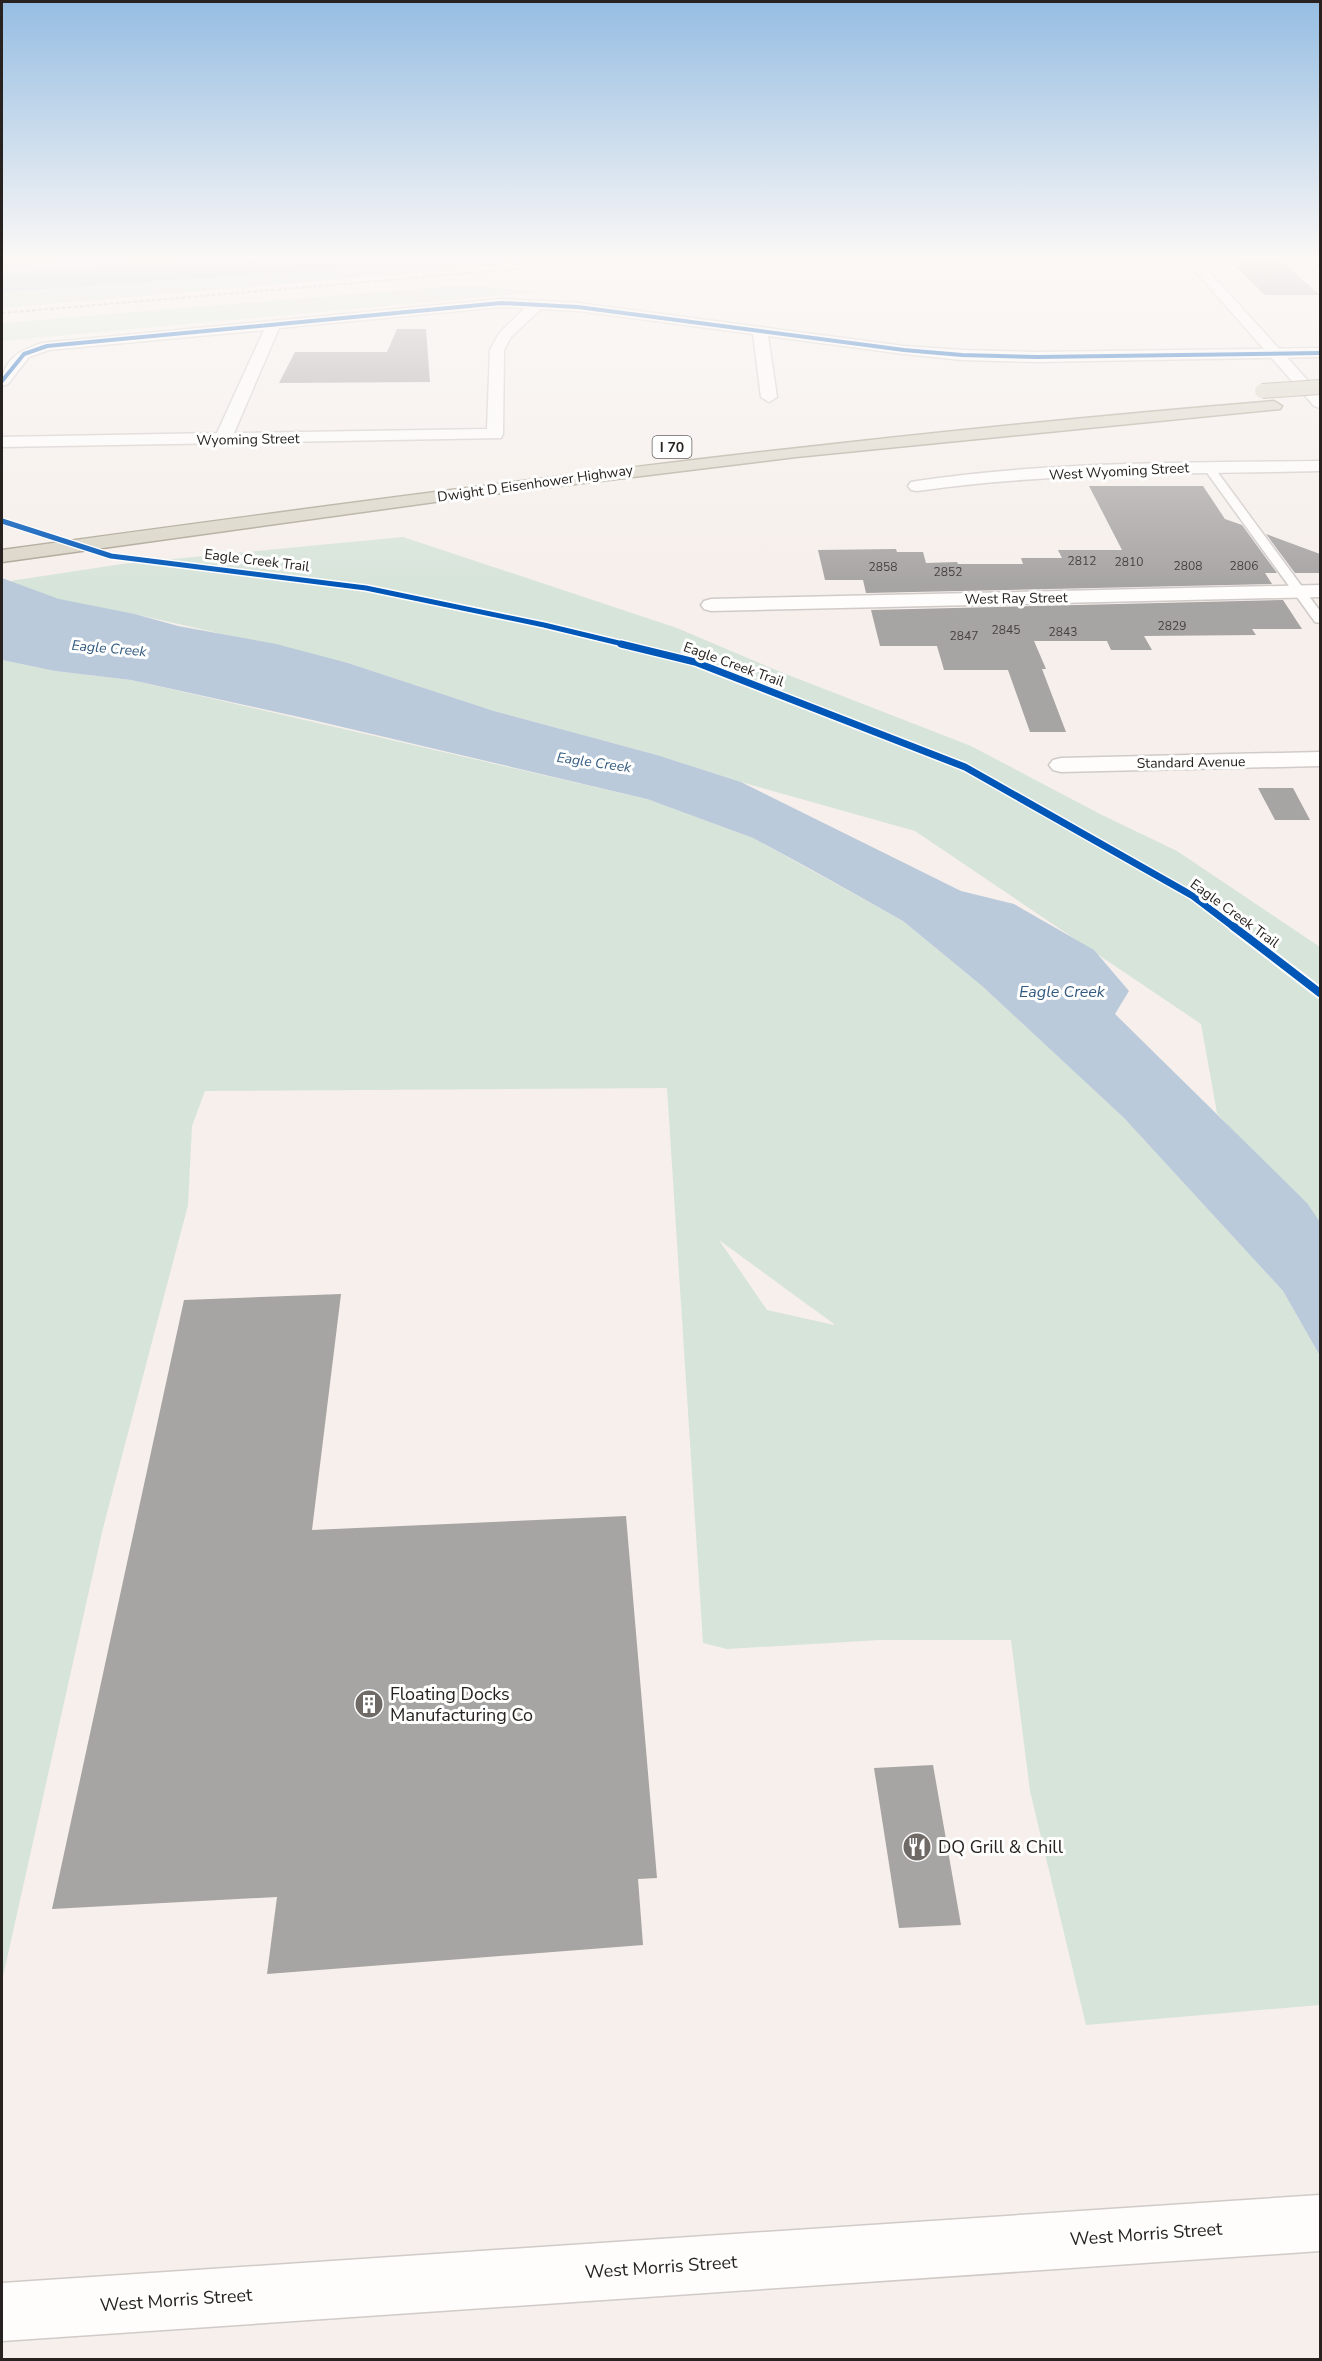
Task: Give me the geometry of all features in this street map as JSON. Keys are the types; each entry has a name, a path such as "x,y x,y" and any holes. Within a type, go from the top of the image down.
{"highway":[{"path":"1205,395 1320,387"},
{"name":"Dwight D Eisenhower Highway","path":"2,556 753,455 994,430 1320,403"},
{"path":"2,536 72,526"}],"street":[{"path":"2,381 14,365"},
{"path":"223,439 256,365"},
{"name":"Wyoming Street","path":"2,442 495,434 497,365"},
{"path":"765,365 769,397"},
{"path":"1287,365 1320,403"},
{"name":"West Wyoming Street","path":"917,486 969,479 1209,468 1320,466"},
{"name":"West Ray Street","path":"711,604 1312,592"},
{"name":"Standard Avenue","path":"1061,765 1320,759"},
{"name":"West Morris Street","path":"2,2312 1320,2223"}],"lane":[{"path":"1209,468 1312,592 1320,619"}],"shaded area":[{"path":"403,537 677,628 778,671 971,746 1100,814 1177,851 1320,947 1320,1233 1217,1113 1201,1024 915,831 741,782 657,755 494,711 348,663 135,614 59,600 10,581 122,564"},
{"path":"2,660 55,671 131,680 647,799 753,838 903,921 982,986 1124,1118 1283,1291 1320,1356 1320,2005 1086,2025 1030,1791 1011,1640 880,1640 727,1649 703,1643 667,1088 205,1091 192,1126 188,1205 103,1528 2,1981","holes":["719,1240 834,1324 767,1310"]}],"water":[{"name":"Eagle Creek","path":"2,578 59,599 135,614 178,626 276,644 348,663 494,711 657,755 741,782 961,891 1014,904 1094,950 1129,991 1115,1014 1307,1203 1320,1222 1320,1356 1283,1291 1124,1118 982,986 903,921 753,838 647,799 317,721 131,680 55,671 2,660"}],"building":[{"path":"288,365 429,365 430,382 279,383"},
{"path":"1089,486 1203,486 1225,519 1242,525 1277,573 1265,573 1272,584 866,593 863,580 825,580 818,550 896,549 897,552 923,552 926,563 1023,564 1021,558 1062,558 1058,550 1122,550"},
{"path":"1266,534 1320,554 1320,573 1295,573"},
{"path":"1283,600 1302,629 1252,629 1256,635 1144,636 1152,650 1111,650 1107,641 1034,641 1046,669 1042,669 1066,732 1030,732 1008,670 944,670 937,646 880,646 871,610"},
{"path":"1258,788 1293,788 1310,820 1275,820"},
{"name":"Floating Docks Manufacturing Co","path":"341,1294 312,1530 626,1516 657,1878 638,1879 643,1945 267,1974 277,1897 52,1909 184,1300"},
{"name":"DQ Grill & Chill","path":"933,1765 961,1925 899,1928 874,1768"}],"cycle path":[{"path":"2,381 15,365"},
{"name":"Eagle Creek Trail","path":"2,521 111,556 366,588 544,625 695,662 965,767 1193,896 1320,993"}],"place":[{"name":"Floating Docks Manufacturing Co","path":"369,1704"},
{"name":"DQ Grill & Chill","path":"917,1847"}]}
